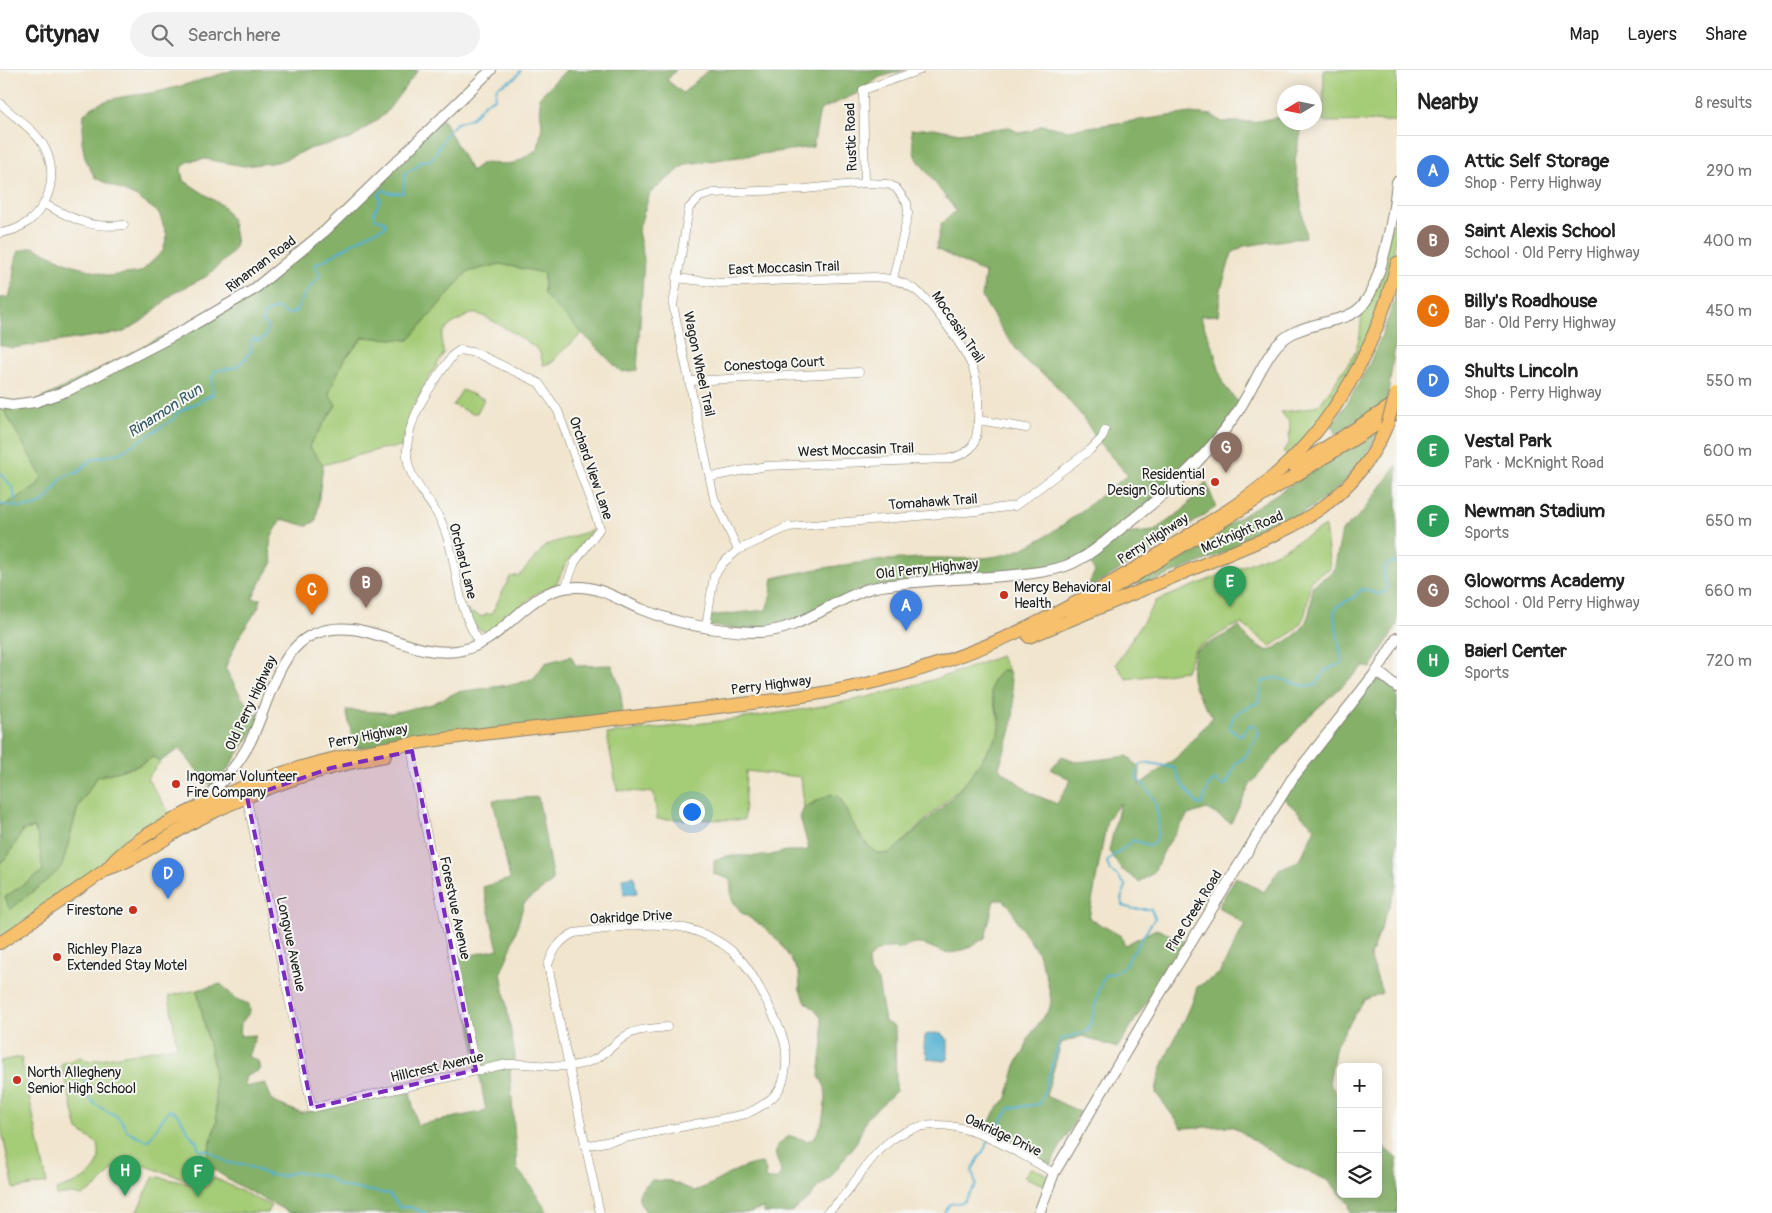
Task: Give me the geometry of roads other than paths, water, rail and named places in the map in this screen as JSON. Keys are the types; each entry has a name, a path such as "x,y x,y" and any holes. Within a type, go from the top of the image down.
{"main road":[{"path":"1247,498 1304,445 1343,396 1372,341 1397,263"},
{"name":"Perry Highway","path":"0,943 107,869 124,864 196,814 320,761 395,745 797,697 858,686 910,673 980,649 1054,616 1114,582 1247,498 1397,394"},
{"name":"McKnight Road","path":"1036,634 1274,535 1313,515 1338,496 1362,471 1374,453 1387,425 1397,394"},
{"name":"Perry Highway","path":"246,792 288,782 347,764 412,751 821,702 874,691 934,674 1036,634 1118,588 1397,412"}],"street":[{"name":"Rinaman Road","path":"0,403 12,405 35,402 69,390 188,328 253,290 325,231 491,70"},
{"name":"Rustic Road","path":"865,183 863,90 920,70"},
{"path":"0,103 36,135 47,152 52,177 44,204 37,215 23,226 0,234"},
{"name":"Old Perry Highway","path":"196,814 238,762 256,731 283,665 294,648 308,637 326,630 344,627 366,631 424,651 458,651 481,644 497,635 530,603 543,595 565,588 597,589 642,609 675,620 755,632 775,631 793,625 870,588 912,582 1046,571 1083,557 1156,501 1213,444 1234,418 1269,355 1280,341 1302,328 1342,318 1361,307 1373,286 1388,235 1397,182"},
{"name":"Wagon Wheel Trail","path":"738,550 717,508 673,305 689,208 700,197 713,193 805,190 865,183 888,184 901,193 908,208 893,279"},
{"path":"44,204 90,225 106,227 124,225"},
{"name":"East Moccasin Trail","path":"676,278 720,283 875,277 893,279"},
{"name":"Moccasin Trail","path":"893,279 905,283 924,297 970,361 976,380 978,420"},
{"name":"Orchard Lane","path":"481,644 470,628 462,609 442,523 433,506 416,482 407,458 411,428 419,407 453,355 464,350 476,353 540,383"},
{"name":"Conestoga Court","path":"690,381 859,372"},
{"name":"Orchard View Lane","path":"540,383 558,411 600,528 575,562 565,588"},
{"path":"978,420 1026,428"},
{"name":"West Moccasin Trail","path":"710,477 766,466 947,460 968,451 974,444 978,420"},
{"name":"Tomahawk Trail","path":"738,550 788,527 1015,506 1090,450 1102,438 1105,430"},
{"path":"706,626 714,576 723,563 738,550"},
{"name":"Pine Creek Road","path":"1039,1213 1054,1173 1174,970 1292,779 1377,671 1397,638"},
{"path":"1377,671 1397,687"},
{"name":"Forestvue Avenue","path":"412,751 417,787 476,1070"},
{"name":"Longvue Avenue","path":"246,792 312,1108"},
{"name":"Oakridge Drive","path":"585,1146 746,1114 760,1108 780,1086 785,1074 786,1056 783,1039 758,986 742,961 720,941 697,931 674,925 574,933 559,944 552,953 548,965 585,1146 600,1213"},
{"name":"Hillcrest Avenue","path":"312,1108 476,1070 526,1063 569,1067 593,1061 627,1034 667,1028"},
{"name":"Oakridge Drive","path":"826,1213 852,1188 877,1153 887,1144 910,1131 934,1124 969,1130 1054,1173"}],"water":[{"path":"634,876 637,893 624,895 622,878"},
{"path":"943,1034 948,1040 948,1059 945,1061 928,1059 924,1047 925,1035"}],"waterway":[{"name":"Rinamon Run","path":"0,504 22,508 38,505 46,500 62,479 77,473 90,460 120,453 174,419 177,413 213,394 212,378 215,371 237,367 251,352 253,338 259,341 265,337 268,327 262,321 265,314 277,308 287,314 295,312 305,294 321,274 315,268 316,264 376,230 385,227 385,221 376,219 374,213 381,198 378,195 383,190 389,193 403,193 405,173 415,168 421,161 432,160 447,132 457,123 472,118 485,103 495,98 497,87 515,78 521,70"},
{"path":"0,473 13,488 16,505"},
{"path":"991,1137 1010,1108 1040,1104 1060,1040 1088,1031 1099,989 1105,975 1115,973 1124,966 1155,918 1151,909 1133,909 1124,906 1121,899 1126,886 1118,876 1110,871 1107,862 1133,840 1148,845 1154,844 1156,839 1158,833 1157,812 1154,799 1137,778 1140,764 1150,763 1175,768 1185,788 1199,805 1202,804 1207,788 1211,783 1215,780 1222,785 1227,784 1236,762 1244,758 1258,736 1258,730 1255,726 1249,726 1241,735 1236,734 1230,728 1231,722 1240,711 1259,701 1263,681 1277,678 1300,685 1312,685 1317,683 1325,671 1342,663 1334,613 1337,606 1353,598 1362,589 1378,594 1385,592 1388,588 1384,570 1393,562 1397,564"},
{"path":"83,1066 86,1089 92,1101 120,1119 127,1131 148,1141 169,1110 178,1115 201,1151 207,1150 228,1163 243,1164 269,1175 281,1176 295,1172 326,1176 340,1186 389,1194 400,1207 410,1207 426,1213"},
{"path":"944,1213 950,1204 963,1202 976,1185 972,1170 989,1141"}],"place":[{"name":"Gloworms Academy","path":"1226,473"},
{"name":"Residential Design Solutions","path":"1215,482"},
{"name":"Mercy Behavioral Health","path":"1004,595"},
{"name":"Vestal Park","path":"1230,607"},
{"name":"Saint Alexis School","path":"366,608"},
{"name":"Billy's Roadhouse","path":"312,615"},
{"name":"Attic Self Storage","path":"906,631"},
{"name":"Ingomar Volunteer Fire Company","path":"176,784"},
{"name":"Shults Lincoln","path":"168,899"},
{"name":"Firestone","path":"133,910"},
{"name":"Richley Plaza Extended Stay Motel","path":"57,957"},
{"name":"North Allegheny Senior High School","path":"17,1080"},
{"name":"Baierl Center","path":"125,1196"},
{"name":"Newman Stadium","path":"198,1197"}]}
